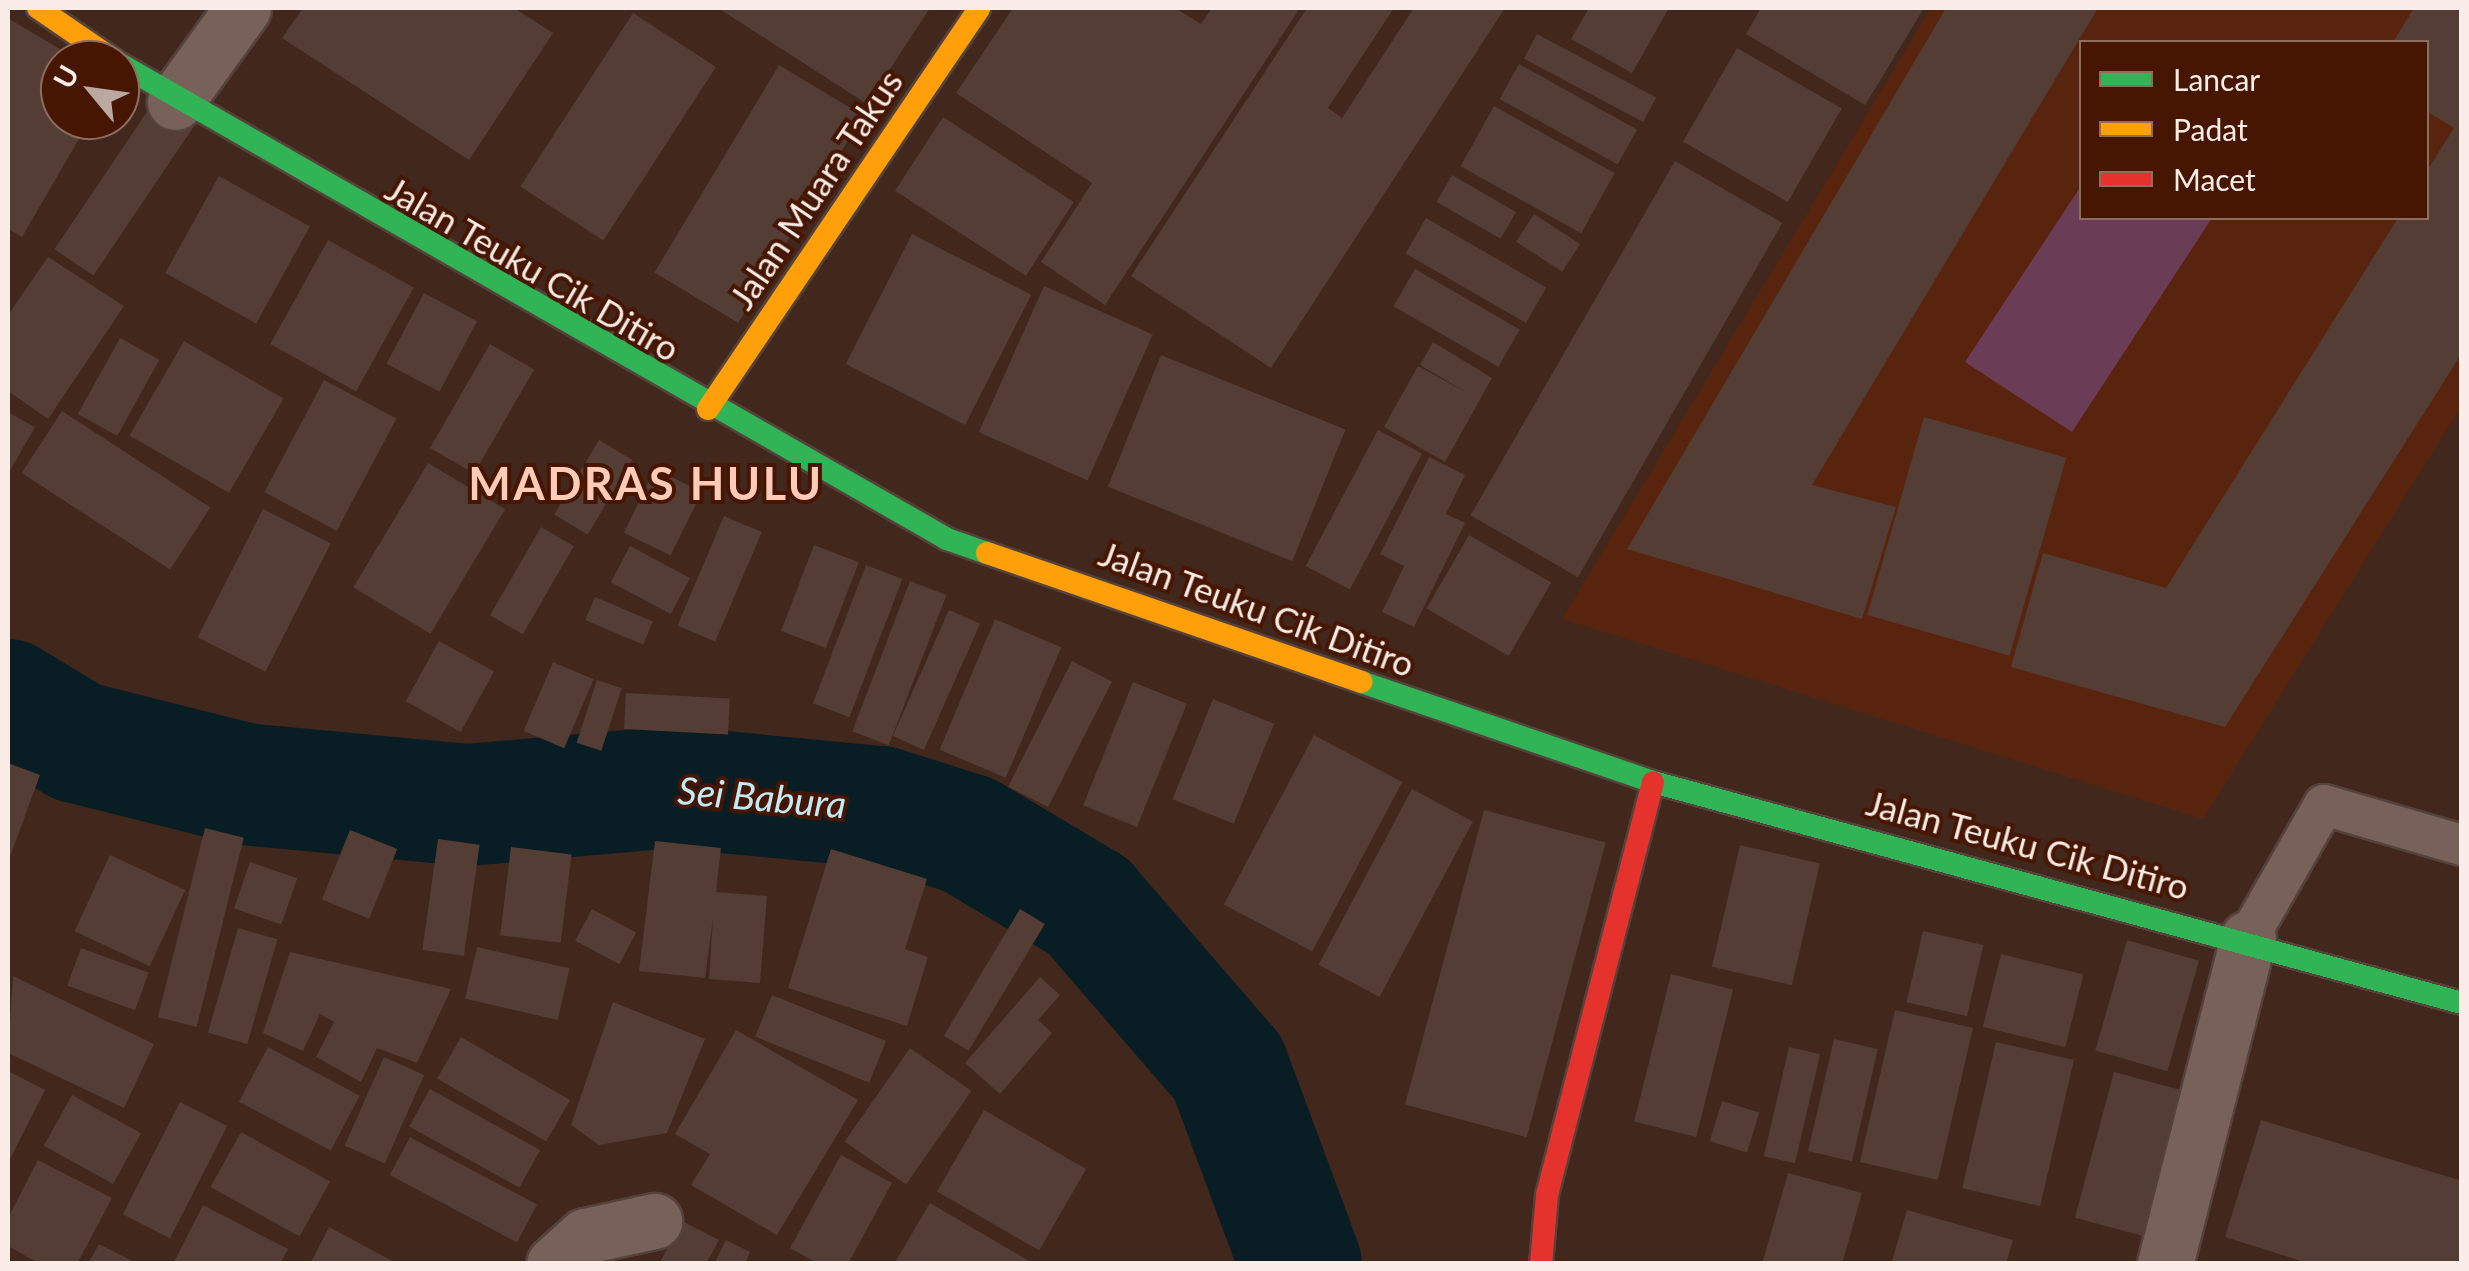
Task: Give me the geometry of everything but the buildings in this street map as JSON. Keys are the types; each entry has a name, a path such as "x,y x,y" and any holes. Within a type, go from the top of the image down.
{"street":[{"name":"Jalan Teuku Cik Ditiro","path":"38,8 85,40"},
{"path":"175,102 242,8"},
{"name":"Jalan Muara Takus","path":"708,410 979,8"},
{"name":"Jalan Teuku Cik Ditiro","path":"140,78 175,102 708,410 947,539 1653,782 2248,938 2462,1003"},
{"path":"1541,1264 1546,1195 1653,782"},
{"path":"2165,1264 2248,938"},
{"path":"554,1264 586,1236 654,1221"}],"lane":[{"path":"2248,938 2324,805 2462,845"}],"shaded area":[{"path":"1931,8 2461,8 2461,407 2203,819 1562,619"},
{"path":"2079,189 2079,220 2211,220 2072,432 1965,362"}],"waterway":[{"name":"Sei Babura","path":"8,700 77,742 244,784 467,805 672,787 881,807 969,835 1088,906 1228,1068 1301,1264"}],"traffic: fast":[{"path":"140,75 947,539 987,553"},
{"path":"1361,682 1653,782 2462,1003"}],"traffic: slow":[{"path":"38,8 85,40"},
{"path":"708,409 979,8"},
{"path":"987,553 1361,682"}],"traffic: jam":[{"path":"1541,1264 1547,1195 1653,782"}],"district":[{"name":"MADRAS HULU","path":"646,484"}]}
